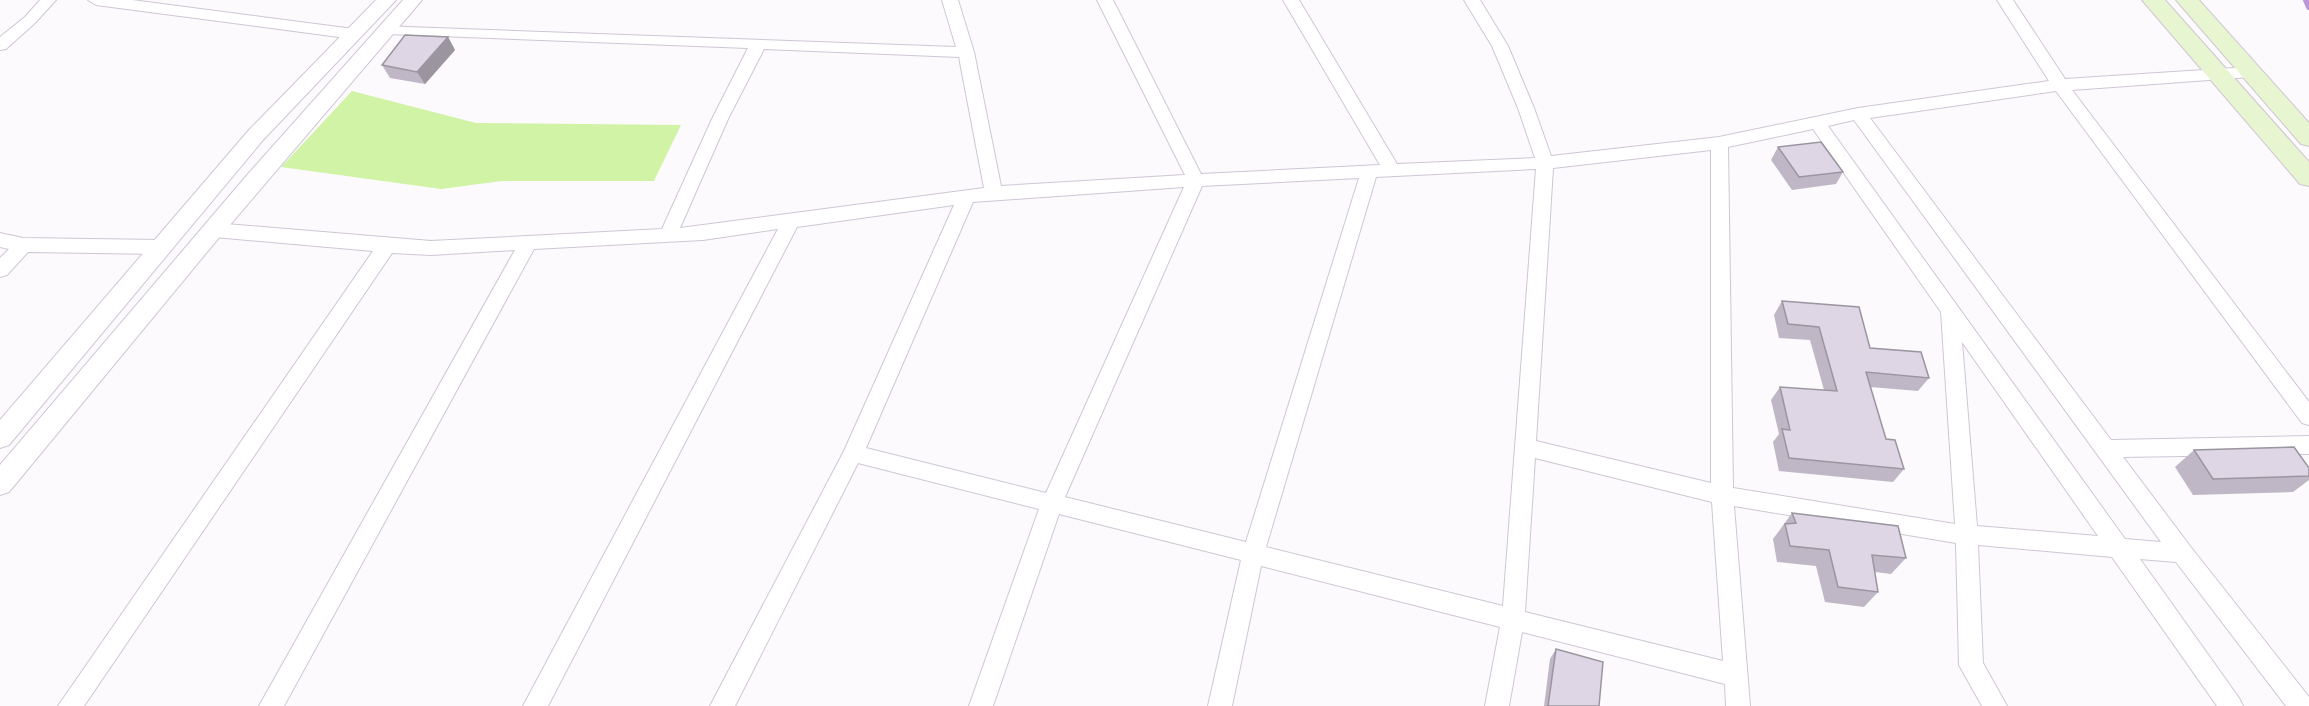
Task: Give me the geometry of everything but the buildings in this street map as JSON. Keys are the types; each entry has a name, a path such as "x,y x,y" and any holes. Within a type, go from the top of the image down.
{"main road":[{"path":"2153,0 2309,178"},
{"path":"2187,0 2309,138"}],"street":[{"path":"0,45 30,20 48,0"},
{"path":"96,0 354,34"},
{"path":"0,438 256,135 387,0"},
{"path":"0,484 317,106 413,0"},
{"path":"950,0 966,52 994,194"},
{"path":"1105,0 1196,180"},
{"path":"1291,0 1393,172"},
{"path":"1472,0 1500,46 1526,108 1545,163 1513,620 1497,706"},
{"path":"2005,0 2060,85 2309,417"},
{"path":"387,29 966,52"},
{"path":"668,235 720,118 758,45"},
{"path":"214,230 431,248 703,233 994,194 1196,180 1545,163 1719,144 1858,114 2060,85 2250,72"},
{"path":"1858,114 2182,553 2301,706"},
{"path":"1817,123 2231,706"},
{"path":"1719,144 1722,495 1738,706"},
{"path":"1220,706 1253,554 1369,173"},
{"path":"981,706 1052,503 1196,180"},
{"path":"722,706 853,453 966,197"},
{"path":"535,706 791,221"},
{"path":"0,240 23,245 160,247"},
{"path":"271,706 529,243"},
{"path":"0,270 23,245"},
{"path":"70,706 387,246"},
{"path":"1950,311 1967,535 1971,664 1995,706"},
{"path":"2106,449 2309,445"},
{"path":"1524,447 1722,495 1967,535 2182,553"},
{"path":"853,453 1737,676"}],"green space":[{"path":"352,91 476,123 681,125 654,181 502,181 441,189 281,167"}],"waterway":[{"path":"2306,0 2309,7"}]}
